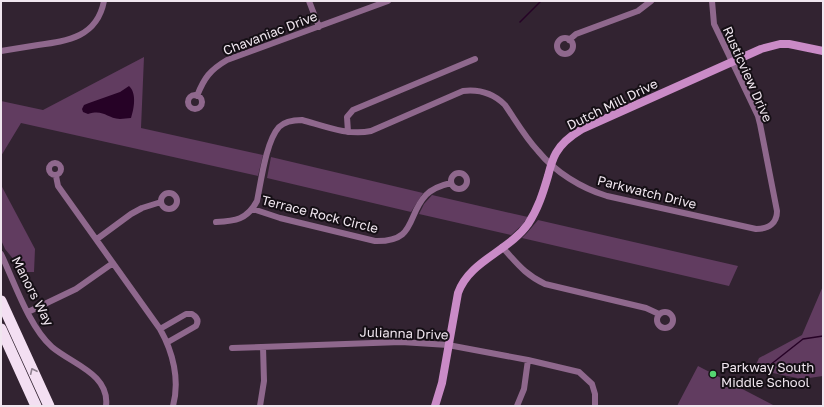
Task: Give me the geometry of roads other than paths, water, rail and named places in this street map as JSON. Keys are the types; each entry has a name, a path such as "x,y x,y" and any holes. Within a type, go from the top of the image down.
{"highway":[{"path":"1,302 49,406"},
{"path":"1,329 36,406"}],"street":[{"path":"1,51 59,43 77,37 84,33 96,20 104,1"},
{"path":"309,1 319,27"},
{"name":"Chavaniac Drive","path":"197,96 202,82 207,75 227,60 388,1"},
{"path":"570,40 576,34 638,11 651,1"},
{"name":"Rusticview Drive","path":"712,1 714,24 758,116 777,211 772,225"},
{"name":"Dutch Mill Drive","path":"435,406 442,383 460,285 472,272 527,225 540,202 556,152 573,134 761,49 780,44 788,44 823,51"},
{"path":"348,132 347,117 353,110 475,59"},
{"name":"Parkwatch Drive","path":"253,209 257,201 269,145 280,126 287,122 302,120 348,132 371,131 463,91 477,90 491,95 505,106 536,150 551,164 575,182 598,193 756,229 762,229 772,225"},
{"path":"56,176 58,186 168,342 176,379 173,406"},
{"name":"Terrace Rock Circle","path":"253,209 280,218 375,241 390,240 402,234 411,223 418,205 427,194 440,186 451,183"},
{"path":"96,240 131,214 142,208 161,202"},
{"path":"216,222 235,221 253,209"},
{"path":"502,247 523,271 545,284 646,308 659,314"},
{"name":"Manors Way","path":"1,254 33,321 51,345 64,356 91,373 101,382 106,393 106,406"},
{"path":"28,312 76,289 113,263"},
{"path":"160,329 186,314 192,314 197,318 198,321 196,326 168,342"},
{"name":"Julianna Drive","path":"232,348 401,342 448,345 528,360 579,372 592,384 595,394 595,406"},
{"path":"260,406 264,381 263,347"},
{"path":"517,406 524,389 528,360"}],"waterway":[{"path":"520,22 541,1"},
{"path":"765,369 803,339 823,336"}],"place":[{"name":"Parkway South Middle School","path":"713,374"}]}
